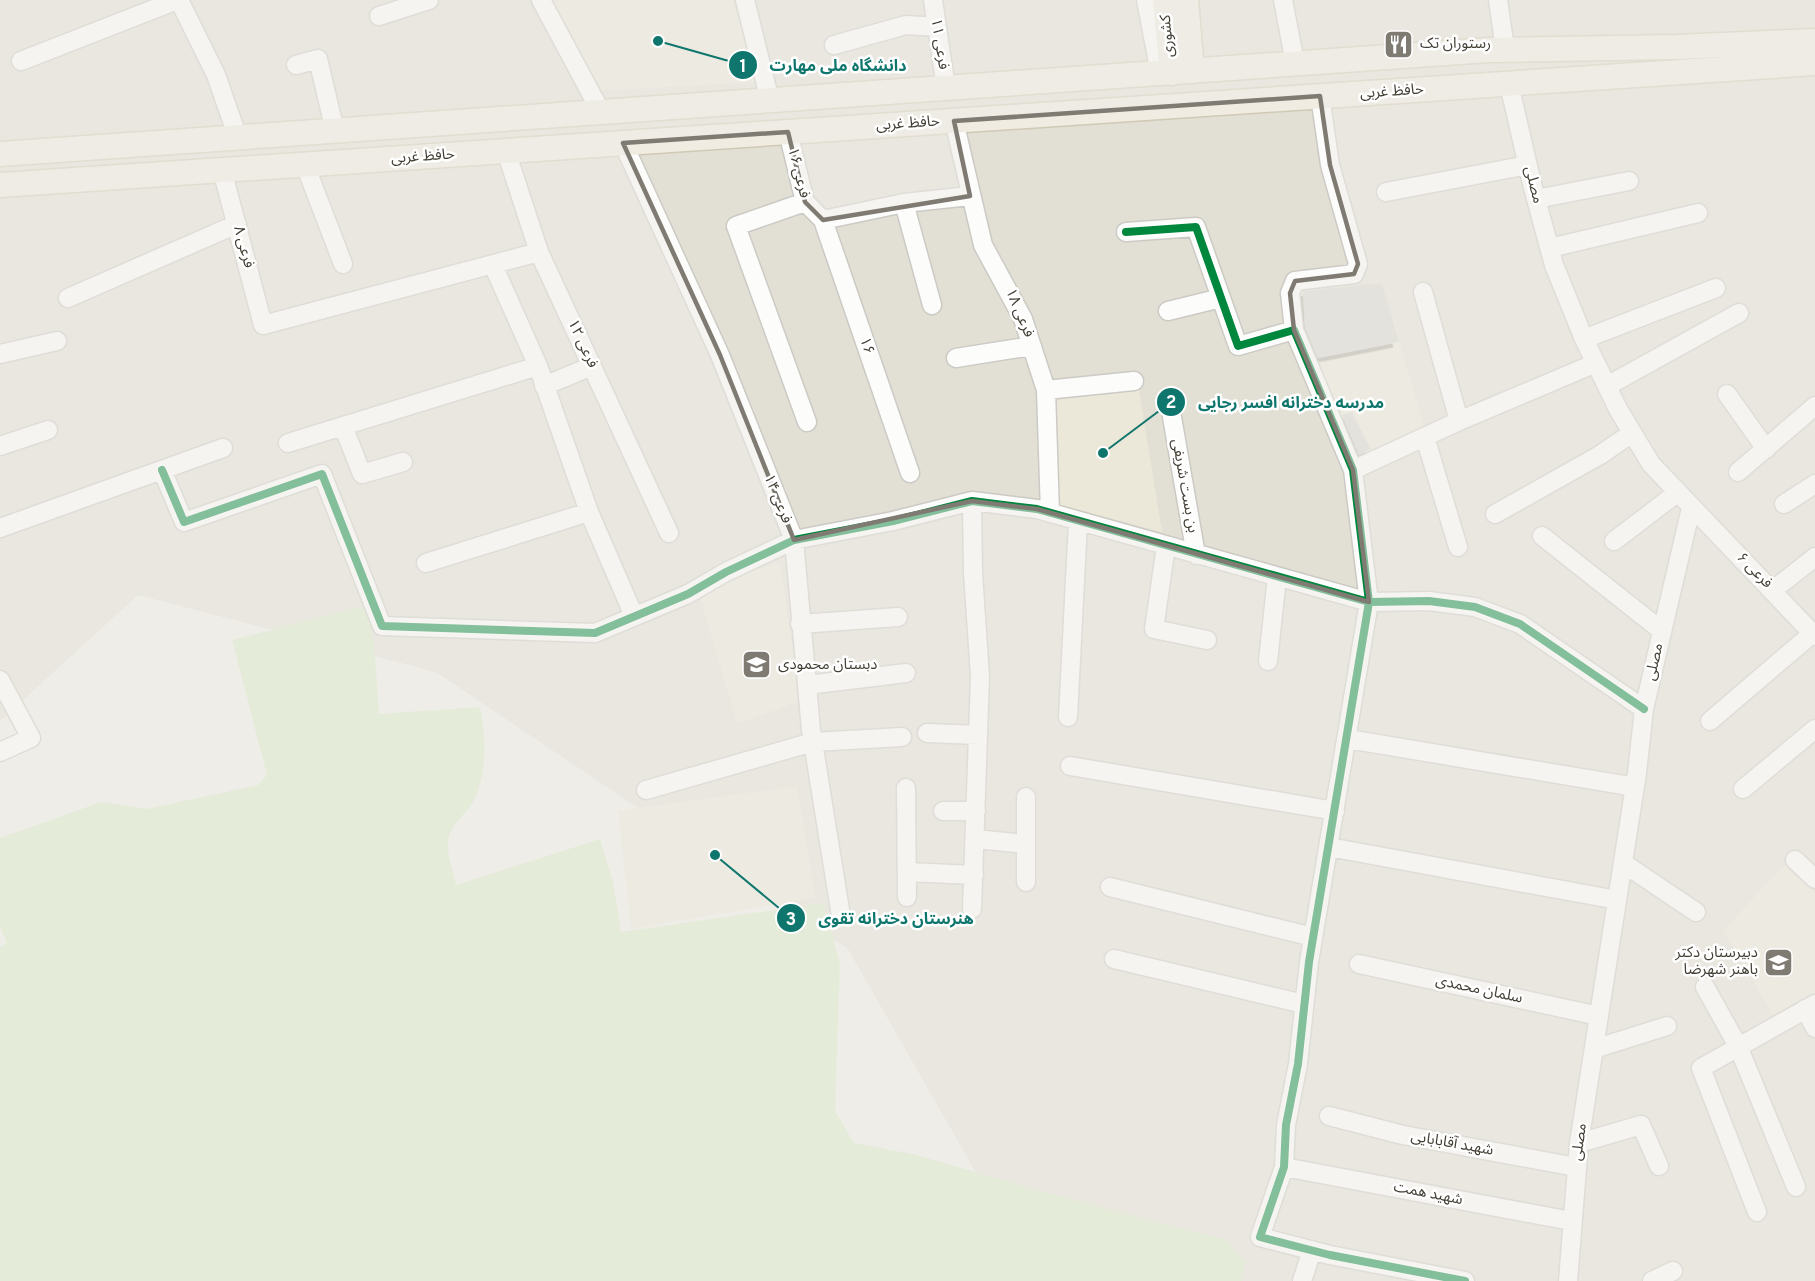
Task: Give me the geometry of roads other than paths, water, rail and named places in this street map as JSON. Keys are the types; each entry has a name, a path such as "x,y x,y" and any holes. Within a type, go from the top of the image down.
{"main road":[{"name":"کشوری","path":"1165,0 1166,73"},
{"name":"کشوری","path":"1166,73 1186,0"},
{"name":"حافظ غربی","path":"0,185 1509,84 1815,41"},
{"name":"حافظ غربی","path":"0,154 1505,49 1678,59 1815,63"},
{"path":"1140,109 1131,93 1133,83 1166,73"},
{"path":"1094,77 1103,91 1103,98 1096,112"},
{"path":"371,129 371,160"}],"street":[{"path":"21,61 178,0 216,75 238,138"},
{"path":"541,0 601,112"},
{"path":"745,0 770,100"},
{"name":"فرعی ۱۱","path":"933,0 946,88"},
{"path":"1146,0 1166,73"},
{"path":"1283,0 1295,63"},
{"path":"1498,0 1505,49"},
{"path":"379,16 424,1"},
{"path":"834,45 906,25 937,27"},
{"path":"296,64 318,59 335,131"},
{"name":"مصلی","path":"1509,84 1550,248 1584,339 1632,433 1651,464 1691,508 1644,709 1635,787 1579,1143 1568,1281"},
{"path":"1320,96 1330,165 1358,264 1354,274 1294,281 1290,293 1294,330 1353,470 1369,602 1348,739 1313,937 1298,1064 1286,1125 1284,1167 1260,1237 1465,1281"},
{"name":"فرعی ۱۸","path":"954,121 983,245 1006,284 1032,346 1046,390 1050,513"},
{"name":"فرعی ۱۶","path":"788,132 813,211"},
{"name":"فرعی ۱۴","path":"623,143 720,355 794,540 800,624 813,742 841,916"},
{"name":"فرعی ۱۲","path":"506,151 539,252 669,533"},
{"path":"305,165 343,264"},
{"path":"1386,192 1528,165"},
{"name":"فرعی ۸","path":"222,170 263,325 493,265"},
{"path":"1536,199 1629,181"},
{"path":"807,422 736,226 813,211 970,196"},
{"path":"904,203 932,305"},
{"name":"۱۶","path":"813,211 910,473"},
{"path":"1550,248 1698,213"},
{"path":"68,298 237,224"},
{"path":"1126,232 1196,227 1238,346 1294,330"},
{"path":"539,252 493,265 538,366 588,512 634,616"},
{"path":"1584,339 1716,288"},
{"path":"1423,292 1459,421"},
{"path":"1168,311 1221,298"},
{"path":"1607,386 1739,313"},
{"path":"0,354 57,341"},
{"path":"956,358 1032,346"},
{"path":"1353,470 1459,421 1596,363"},
{"path":"288,443 538,366"},
{"path":"544,386 592,366"},
{"path":"1046,390 1134,381"},
{"path":"1727,394 1766,448"},
{"path":"1738,472 1815,406"},
{"name":"بن بست شریفی","path":"1172,417 1196,555"},
{"path":"343,426 362,474 403,462"},
{"path":"0,446 48,430"},
{"path":"1495,514 1600,455 1632,433"},
{"path":"1425,437 1458,547"},
{"path":"0,528 223,448"},
{"path":"162,470 184,522 322,474 382,626 596,633 688,594 726,572 794,540 893,521 972,501 1050,513 1369,602 1429,601 1475,607 1520,624 1644,709"},
{"path":"1784,504 1815,484"},
{"path":"1614,541 1677,493"},
{"path":"972,501 973,573 980,676 972,909"},
{"name":"فرعی ۶","path":"1691,508 1814,634"},
{"path":"426,564 588,512"},
{"path":"1068,717 1078,522"},
{"path":"1542,536 1662,631"},
{"path":"1166,546 1154,629 1206,640"},
{"path":"1773,590 1815,557"},
{"path":"1268,661 1277,577"},
{"path":"800,624 898,617"},
{"path":"1710,721 1814,634"},
{"path":"807,685 906,674"},
{"path":"0,680 32,738 9,749"},
{"path":"1743,789 1815,729"},
{"path":"927,733 978,735"},
{"path":"646,789 813,742 902,737"},
{"path":"1348,739 1635,787"},
{"path":"1070,766 1335,811"},
{"path":"906,788 907,897"},
{"path":"1026,797 1026,882"},
{"path":"943,811 976,812"},
{"path":"975,839 1026,843"},
{"path":"1329,847 1617,900"},
{"path":"1795,860 1815,879"},
{"path":"1623,863 1696,912"},
{"path":"907,872 974,875"},
{"path":"1110,887 1313,937"},
{"path":"1114,959 1305,1004"},
{"name":"سلمان محمدی","path":"1359,964 1599,1016"},
{"path":"1705,987 1738,1046 1796,1187"},
{"path":"1756,1212 1701,1068 1810,1006 1815,1028"},
{"path":"1594,1049 1667,1026"},
{"name":"شهید آقابابایی","path":"1329,1116 1403,1135 1576,1167"},
{"path":"1579,1143 1641,1125 1659,1167"},
{"name":"شهید همت","path":"1284,1167 1571,1221"},
{"path":"1302,1281 1312,1250"},
{"path":"1652,1281 1673,1271"}],"place":[{"name":"دانشگاه ملی مهارت","path":"658,41"},
{"name":"رستوران تک","path":"1399,44"},
{"name":"مدرسه دخترانه افسر رجایی","path":"1103,453"},
{"name":"دبستان محمودی","path":"757,665"},
{"name":"هنرستان دخترانه تقوی","path":"715,855"},
{"name":"دبیرستان دکتر باهنر شهرضا","path":"1779,962"}]}
